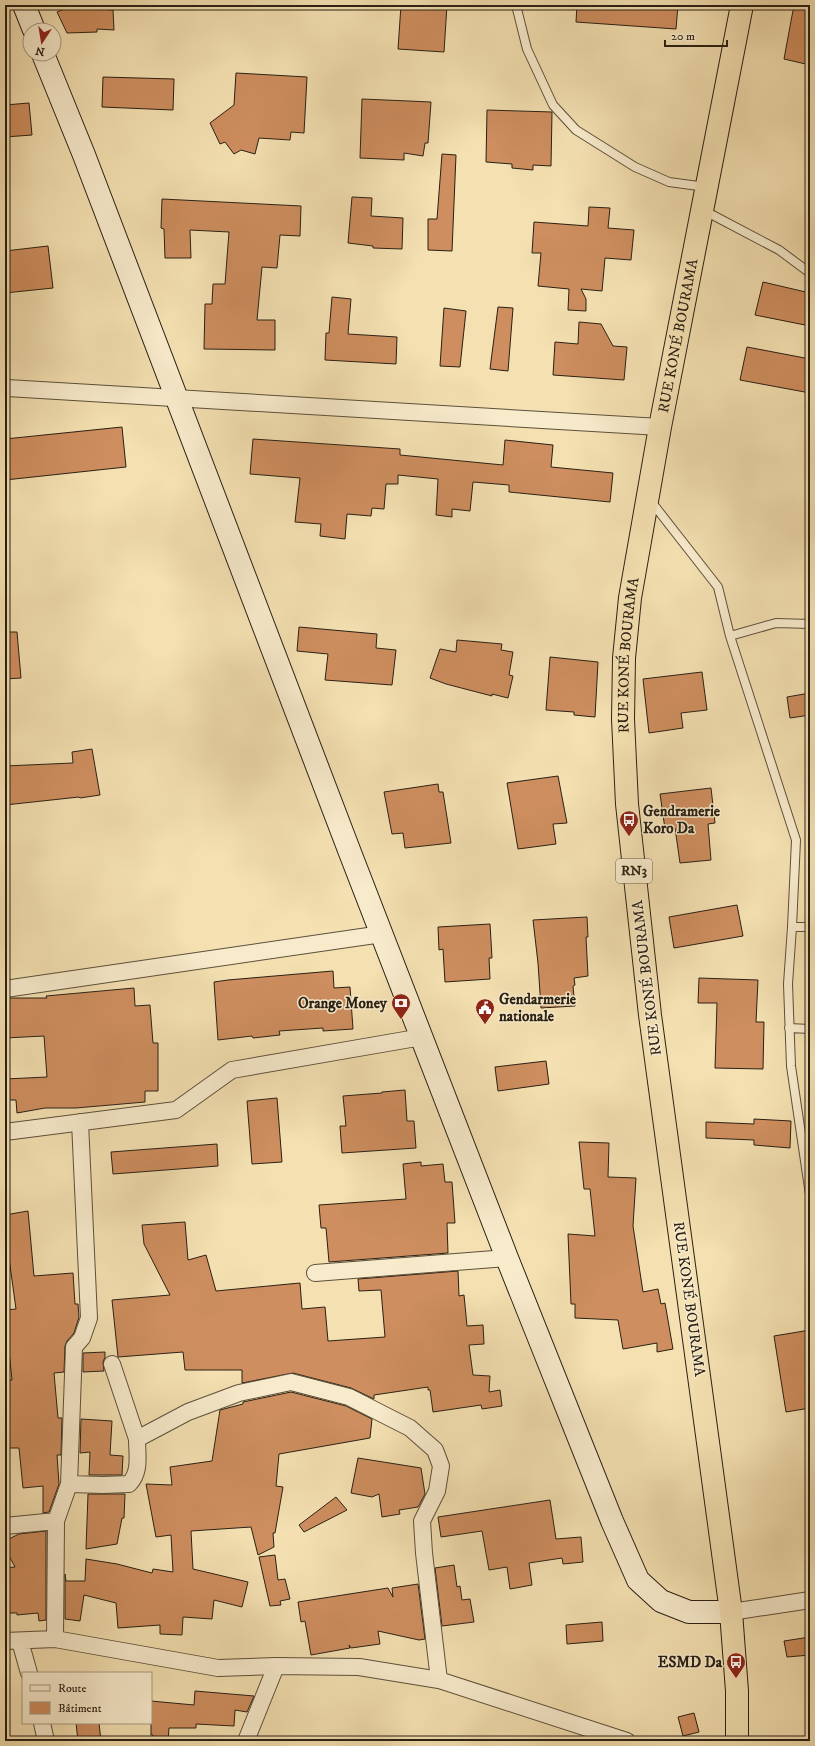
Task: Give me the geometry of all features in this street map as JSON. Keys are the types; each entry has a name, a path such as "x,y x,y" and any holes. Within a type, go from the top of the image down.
{"highway":[{"name":"RUE KONÉ BOURAMA","path":"737,1741 737,1691 731,1612 650,1015 627,804 623,719 624,658 630,598 660,427 742,5"}],"street":[{"path":"24,5 31,22"},
{"path":"47,62 507,1258 612,1521 638,1580 660,1601 689,1612 731,1612 810,1600"},
{"path":"7,388 660,427"},
{"path":"5,989 382,934"},
{"path":"5,1132 176,1110 232,1070 422,1037"},
{"path":"55,1640 56,1521 69,1484 74,1347 82,1338 89,1318 80,1122"},
{"path":"314,1273 507,1258"},
{"path":"69,1484 129,1484 135,1478 138,1470 136,1439 112,1364"},
{"path":"136,1439 188,1412 239,1393 291,1382 349,1397 410,1428 435,1450 441,1466 436,1492 422,1521 424,1553 439,1680"},
{"path":"5,1526 56,1521"},
{"path":"28,1672 13,1641 55,1640 218,1668 276,1666 359,1667 439,1680 627,1741"},
{"path":"246,1741 276,1666"},
{"path":"42,1724 46,1741"}],"lane":[{"path":"516,5 527,49 553,105 576,130 634,167 669,182 707,187"},
{"path":"702,210 779,250 810,273"},
{"path":"648,497 718,586 730,636 796,840 788,984 789,1028 791,1066 810,1195"},
{"path":"730,636 776,623 810,624"},
{"path":"792,927 810,927"},
{"path":"789,1028 810,1029"}],"building":[{"path":"73,5 100,5 99,9 113,10 114,30 97,29 97,32 67,33 57,12"},
{"path":"401,5 447,5 444,52 398,49"},
{"path":"577,5 678,5 676,29 576,22"},
{"path":"794,5 810,8 810,65 784,59"},
{"path":"236,73 307,77 304,133 291,132 290,140 259,138 255,154 241,150 234,154 225,142 220,144 210,123 234,105"},
{"path":"103,77 174,79 173,110 102,107"},
{"path":"362,99 431,102 428,143 425,143 423,156 404,153 404,160 360,158"},
{"path":"29,103 32,135 5,137 5,105"},
{"path":"487,110 552,112 551,166 533,165 533,170 512,168 512,164 486,162"},
{"path":"442,154 456,155 452,251 428,250 428,219 437,219"},
{"path":"352,197 372,198 371,216 403,218 402,249 373,248 373,246 348,243"},
{"path":"162,199 301,206 300,236 280,235 277,268 262,267 257,320 275,320 275,350 204,349 205,304 212,304 213,284 225,284 229,232 190,230 191,258 165,258 164,229 161,228"},
{"path":"589,207 610,208 608,228 634,230 631,260 605,258 602,291 581,289 586,299 586,311 568,310 569,289 538,286 541,253 532,253 534,222 588,226"},
{"path":"48,246 53,288 5,293 5,251"},
{"path":"763,282 810,293 810,326 755,315"},
{"path":"332,297 351,299 348,334 397,337 396,364 325,360 326,333 329,333"},
{"path":"498,307 513,308 508,371 490,369"},
{"path":"444,308 466,311 460,367 440,366"},
{"path":"579,322 601,324 613,346 627,347 624,380 553,375 555,342 578,344"},
{"path":"747,347 810,359 810,393 740,380"},
{"path":"122,427 126,467 5,480 5,439"},
{"path":"253,439 400,449 400,455 503,465 505,440 553,445 551,467 613,473 610,502 509,492 509,485 473,482 470,511 452,509 452,517 436,515 438,479 398,475 398,484 386,484 384,509 372,508 371,516 347,514 345,539 320,536 321,524 295,522 300,478 250,474"},
{"path":"299,627 377,634 376,648 396,650 392,685 325,680 328,654 297,651"},
{"path":"5,632 17,632 21,678 5,679"},
{"path":"457,640 502,644 501,650 513,652 509,675 513,676 508,698 492,694 492,696 446,684 430,678 440,649 456,652"},
{"path":"550,657 598,662 595,717 574,715 574,712 546,710"},
{"path":"702,672 707,710 681,713 683,728 649,733 643,679"},
{"path":"810,693 810,715 790,718 787,697"},
{"path":"92,749 100,795 5,805 5,766 73,763 72,752"},
{"path":"558,776 567,823 553,824 556,844 518,849 507,783"},
{"path":"438,784 439,792 443,792 451,843 405,848 403,833 392,834 384,792"},
{"path":"711,788 715,823 708,824 711,860 680,863 675,828 665,829 660,794"},
{"path":"737,905 743,936 674,948 669,917"},
{"path":"587,917 588,937 586,937 588,976 574,978 575,985 573,986 575,1006 541,1008 533,920"},
{"path":"490,924 492,958 489,958 490,979 445,982 443,949 439,950 438,927"},
{"path":"333,971 334,988 350,987 353,1029 323,1031 323,1028 279,1031 280,1035 253,1038 252,1036 218,1040 214,982"},
{"path":"699,978 758,980 756,1022 764,1022 763,1069 715,1068 717,1003 698,1003"},
{"path":"134,988 135,1006 150,1005 153,1043 158,1043 158,1091 145,1091 145,1102 76,1108 45,1108 17,1113 16,1100 5,1100 5,1079 47,1077 44,1036 5,1038 5,1019 9,1019 9,998 47,998 46,996"},
{"path":"546,1061 549,1084 498,1091 495,1067"},
{"path":"405,1090 407,1121 414,1121 416,1148 342,1153 340,1126 346,1126 343,1096"},
{"path":"277,1098 282,1162 252,1164 247,1101"},
{"path":"754,1119 791,1121 790,1148 754,1145 754,1140 706,1138 706,1122 754,1124"},
{"path":"579,1142 609,1143 608,1177 636,1178 633,1226 643,1292 658,1289 661,1304 665,1303 673,1349 657,1352 657,1343 623,1349 618,1320 575,1318 575,1304 571,1304 568,1234 595,1236 590,1189 584,1189"},
{"path":"217,1144 218,1166 113,1174 111,1152"},
{"path":"421,1162 421,1166 443,1164 445,1182 452,1182 455,1223 447,1223 448,1253 329,1262 326,1228 321,1228 319,1205 406,1199 403,1164"},
{"path":"28,1211 34,1276 73,1273 75,1304 78,1304 79,1317 74,1333 67,1341 65,1346 64,1372 54,1373 58,1418 62,1418 61,1455 57,1455 59,1484 49,1512 43,1513 43,1486 23,1488 19,1448 9,1448 5,1400 5,1380 12,1380 7,1333 5,1333 5,1310 16,1309 9,1258 5,1258 5,1239 9,1238 5,1215"},
{"path":"185,1222 188,1260 206,1255 216,1291 300,1283 302,1309 325,1307 328,1341 385,1337 381,1290 359,1291 358,1279 458,1271 459,1296 464,1295 467,1326 483,1325 484,1344 469,1345 473,1375 490,1376 489,1392 500,1390 502,1406 482,1409 481,1405 433,1412 430,1390 428,1390 428,1387 374,1395 374,1399 351,1388 293,1373 242,1383 242,1370 185,1370 183,1352 118,1357 112,1300 170,1295 144,1244 142,1225"},
{"path":"810,1330 810,1408 786,1412 774,1336"},
{"path":"105,1352 103,1362 104,1371 83,1372 83,1353"},
{"path":"291,1392 346,1406 372,1419 370,1438 279,1454 276,1486 283,1487 275,1533 273,1533 274,1547 258,1555 251,1527 191,1531 193,1569 248,1582 242,1607 214,1600 212,1619 183,1617 182,1635 160,1634 160,1625 118,1628 116,1603 84,1595 80,1621 65,1619 65,1574 66,1581 85,1581 86,1559 117,1564 152,1573 153,1569 173,1572 171,1535 156,1537 146,1484 172,1485 170,1467 212,1461 220,1410 243,1404 243,1402"},
{"path":"81,1419 112,1421 110,1455 123,1456 122,1475 89,1475 90,1452 80,1453"},
{"path":"358,1458 421,1468 425,1494 418,1507 399,1510 400,1514 382,1517 379,1494 372,1497 351,1493"},
{"path":"88,1494 125,1494 124,1518 122,1518 117,1544 86,1549"},
{"path":"336,1497 347,1510 304,1532 299,1525"},
{"path":"550,1500 556,1539 581,1537 583,1562 563,1564 562,1558 529,1563 532,1585 510,1589 507,1567 489,1570 482,1531 441,1537 438,1517"},
{"path":"46,1531 46,1620 39,1621 38,1613 17,1615 17,1613 5,1613 5,1568 15,1567 5,1548 5,1541 19,1534"},
{"path":"275,1555 278,1580 285,1579 290,1599 280,1601 281,1605 270,1606 259,1557"},
{"path":"454,1565 457,1587 460,1586 462,1600 470,1599 474,1622 442,1626 435,1568"},
{"path":"418,1584 425,1639 419,1640 378,1631 380,1644 351,1648 349,1645 350,1648 311,1655 305,1621 301,1622 298,1602 388,1588 393,1597 392,1588"},
{"path":"602,1622 603,1641 567,1644 566,1625"},
{"path":"810,1637 810,1655 787,1657 784,1641"},
{"path":"195,1691 254,1696 247,1712 235,1710 234,1726 196,1724 196,1728 169,1728 168,1741 153,1741 153,1735 151,1735 152,1701 194,1705"},
{"path":"694,1713 699,1732 683,1736 678,1717"},
{"path":"76,1724 99,1724 101,1741 78,1741"}],"place":[{"name":"Gendramerie Koro Da","path":"629,837"},
{"name":"Orange Money","path":"401,1020"},
{"name":"Gendarmerie nationale","path":"485,1025"},
{"name":"ESMD Da","path":"736,1679"}]}
